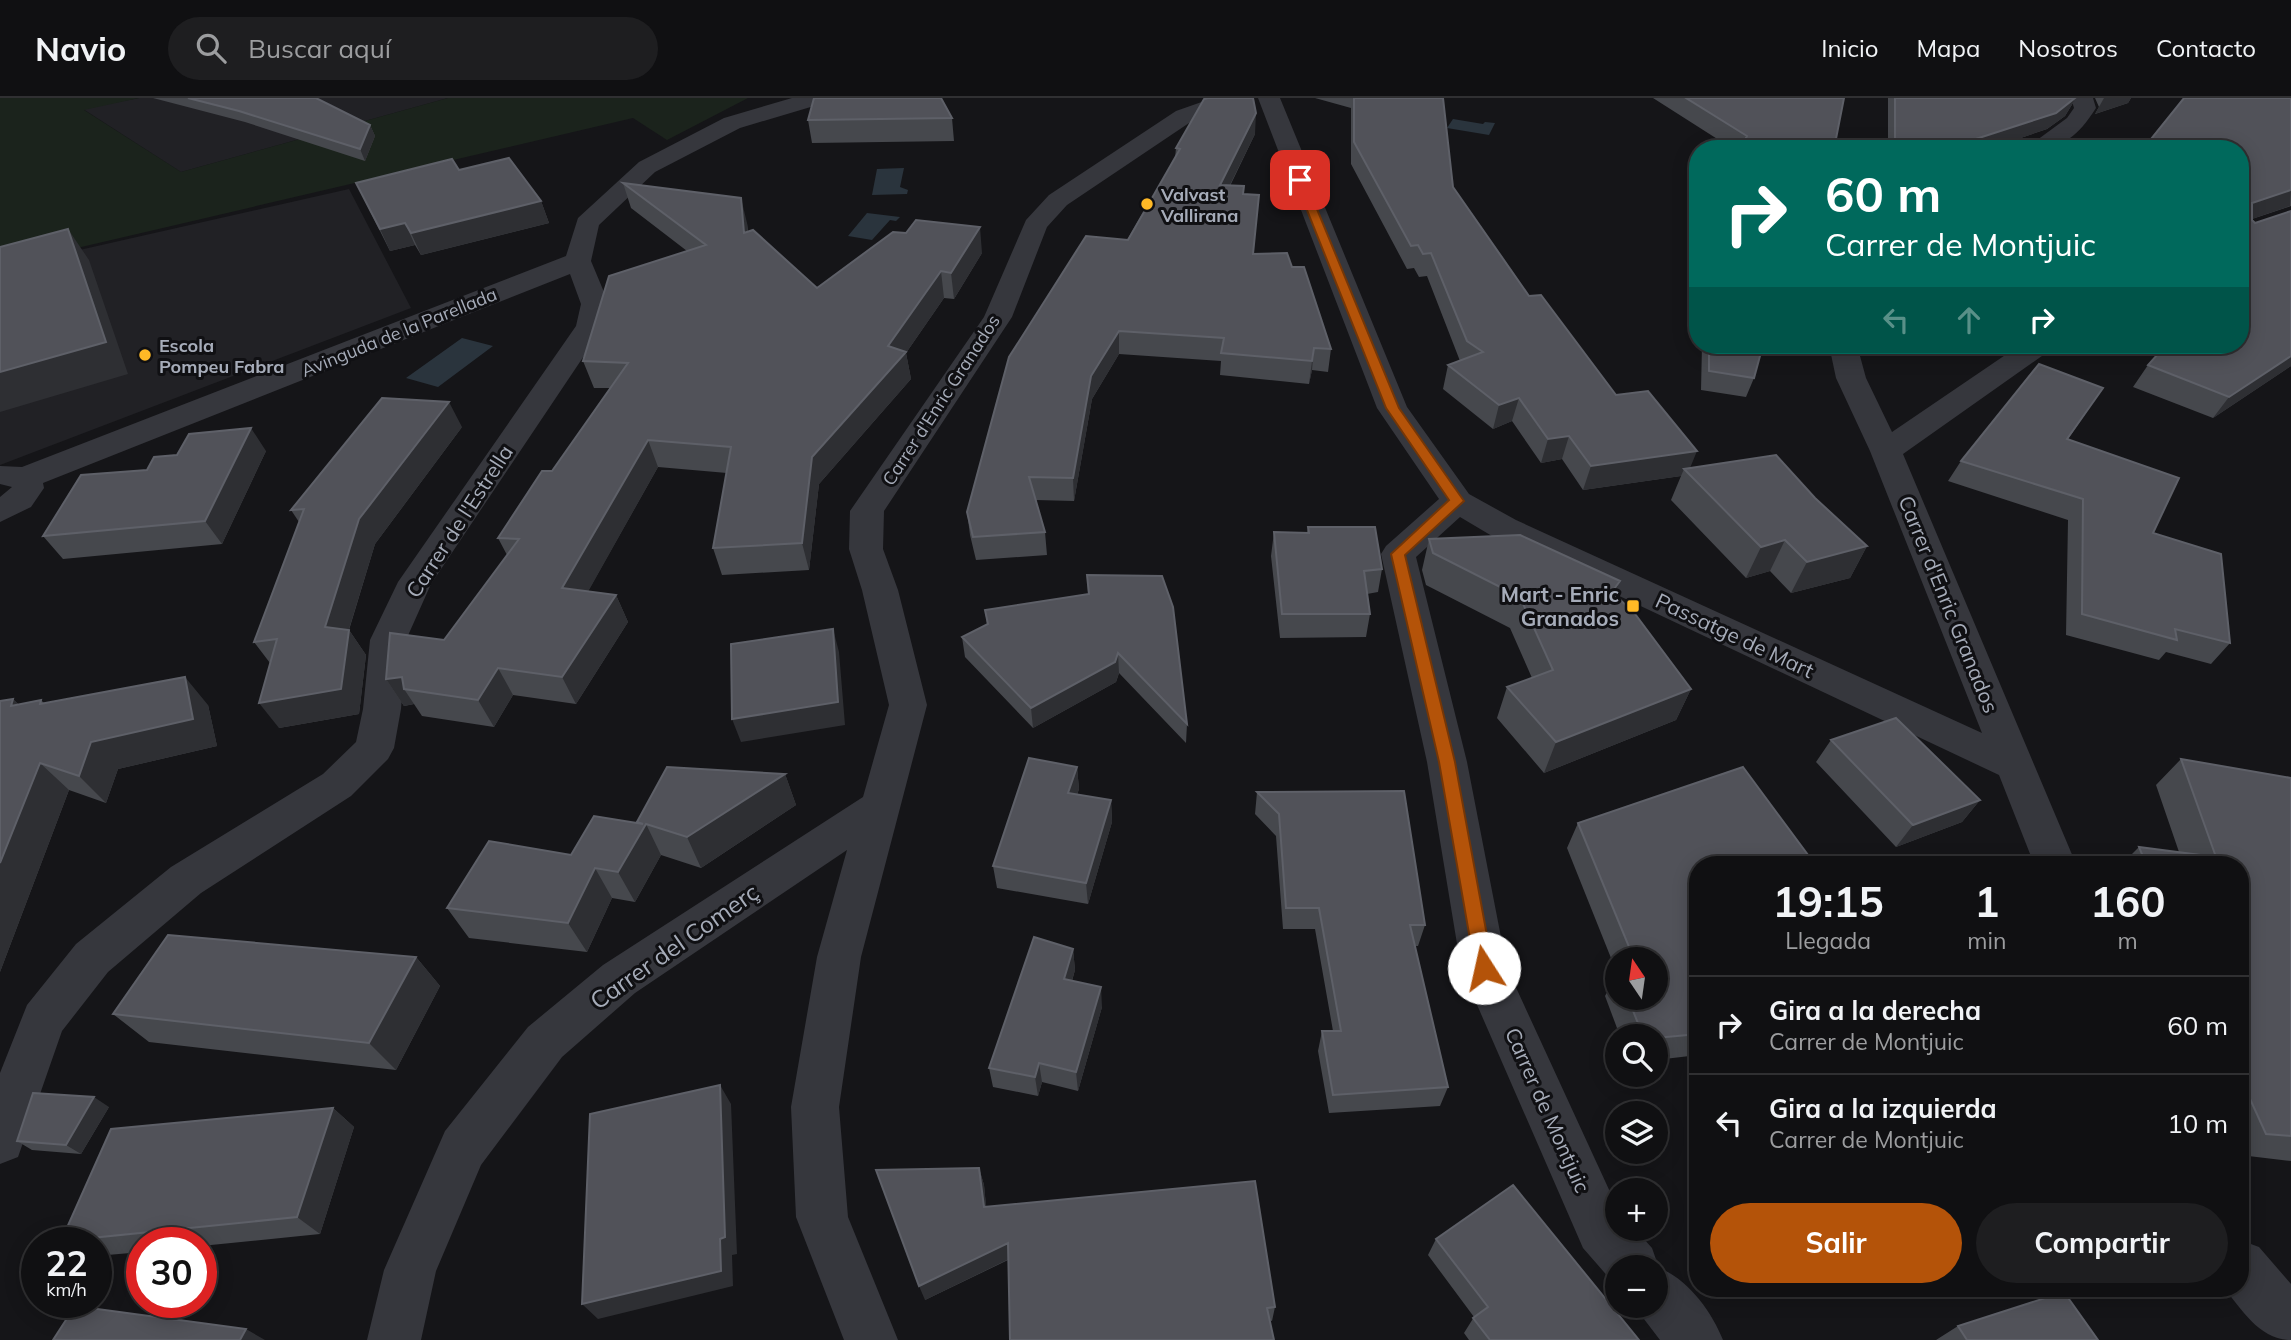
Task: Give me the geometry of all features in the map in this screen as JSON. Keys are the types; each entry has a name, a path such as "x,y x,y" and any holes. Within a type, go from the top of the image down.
{"street":[{"name":"Carrer d'Enric Granados","path":"871,1340 822,1217 815,1107 839,957 908,705 880,590 866,549 867,511 998,317 1035,225 1058,200 1184,116 1234,98"},
{"path":"1269,98 1270,107 1392,408 1457,501"},
{"path":"2050,140 2075,123 2085,108 2082,98"},
{"path":"578,261 587,223 647,167 732,123 806,100"},
{"name":"Avinguda de la Parellada","path":"13,477 578,261"},
{"name":"Carrer de l'Estrella","path":"0,1140 43,1020 92,958 186,880 337,785 374,748 382,709 388,640 415,582 590,326 595,304 578,261"},
{"name":"Carrer d'Enric Granados","path":"1845,354 1851,379 1886,451 2052,856"},
{"path":"1886,451 2026,354"},
{"path":"0,510 25,494 28,488 13,477"},
{"name":"Passatge de Mart","path":"1457,501 1516,534 2014,765"},
{"name":"Carrer de Montjuic","path":"1457,501 1398,554 1447,762 1484,968 1601,1230 1623,1255"},
{"name":"Carrer del Comerç","path":"394,1340 410,1270 463,1148 545,1042 619,979 879,807"},
{"path":"2249,1277 2265,1297 2291,1319"},
{"path":"1668,1307 1696,1340"}],"shaded area":[{"path":"0,98 139,98 84,110 181,172 448,98 748,98 667,140 633,118 0,266"},
{"path":"139,98 448,98 181,172 83,109"},
{"path":"1453,119 1483,124 1495,123 1489,135 1447,128"},
{"path":"904,168 900,187 908,190 907,194 872,195 877,169"},
{"name":"Escola Pompeu Fabra","path":"349,189 411,308 0,465 0,268"},
{"path":"867,213 900,217 896,221 890,220 872,240 848,236"},
{"path":"462,338 493,346 438,387 406,378"}],"building":[{"path":"188,98 316,98 370,125 360,149"},
{"path":"814,98 941,98 952,118 808,120"},
{"path":"1253,98 1256,113 1220,185 1244,186 1243,194 1259,195 1253,254 1287,253 1292,267 1304,267 1331,349 1314,348 1312,361 1221,353 1224,338 1119,331 1091,376 1073,478 1029,477 1045,532 973,537 967,512 1009,357 1086,236 1128,240 1180,149 1176,148 1204,99"},
{"path":"1354,98 1443,98 1453,187 1529,296 1541,295 1616,395 1648,391 1697,451 1591,466 1569,436 1548,439 1519,398 1499,405 1448,365 1483,352 1467,341 1431,253 1423,254 1418,245 1411,246 1354,142"},
{"path":"1686,98 1844,98 1836,140 1745,140 1747,136"},
{"path":"1895,98 2075,98 2056,113 1973,140 1895,140"},
{"path":"2184,98 2291,98 2291,190 2252,203 2252,220 2255,223 2291,211 2291,356 2229,397 2148,365 2158,354 2249,354 2249,140 2150,140"},
{"path":"509,158 541,201 411,233 405,223 380,229 356,183 452,159 459,170"},
{"path":"623,183 741,198 744,233 753,230 817,288 893,232 906,233 916,220 980,227 951,273 941,271 888,346 906,352 812,457 802,543 713,548 731,447 648,440 562,588 616,595 562,677 498,668 478,700 404,689 402,677 386,679 390,633 444,640 519,539 498,538 542,471 552,471 628,363 583,361 609,276 706,245"},
{"path":"68,229 106,342 0,372 0,247"},
{"path":"1709,354 1761,354 1754,378 1709,371"},
{"path":"2039,364 2103,388 2067,439 2179,478 2153,533 2221,554 2230,643 2175,629 2177,640 2082,614 2083,499 1961,461"},
{"path":"382,398 449,402 359,519 325,627 349,630 341,689 259,703 277,639 254,642 304,509 291,510"},
{"path":"251,428 205,521 43,536 81,475 147,470 154,457 177,455 189,434"},
{"path":"1776,455 1815,498 1867,546 1807,562 1785,540 1761,547 1684,469"},
{"path":"1308,527 1375,527 1382,569 1364,571 1370,614 1282,614 1274,532 1309,533"},
{"path":"1520,535 1620,581 1612,592 1635,614 1691,689 1556,742 1507,687 1553,670 1520,597 1433,553 1429,539"},
{"path":"1087,575 1162,576 1173,607 1187,724 1118,653 1115,662 1031,708 962,637 988,624 985,610 1089,594"},
{"path":"833,629 838,702 732,719 731,644"},
{"path":"185,677 193,719 91,742 79,776 40,763 0,863 0,701 13,699 11,706 41,700 40,704"},
{"path":"1896,718 1980,800 1913,825 1831,740"},
{"path":"1029,758 1077,767 1068,793 1111,800 1086,883 993,866"},
{"path":"2181,759 2291,778 2291,1136 2266,1134 2249,1097 2249,856 2216,856"},
{"path":"667,767 785,774 687,837 646,824 618,872 595,868 568,923 447,908 489,841 571,855 594,816 643,824 637,822"},
{"path":"1743,767 1809,856 1689,856 1689,1035 1668,1037 1668,1024 1638,1024 1633,1010 1668,1010 1668,947 1629,947 1578,823"},
{"path":"1404,791 1425,925 1410,925 1448,1087 1333,1095 1322,1031 1341,1031 1319,908 1286,908 1279,814 1257,792"},
{"path":"2139,847 2208,856 2143,856"},
{"path":"168,935 416,957 369,1043 113,1014"},
{"path":"1034,937 1073,949 1064,979 1101,987 1076,1072 1039,1063 1035,1077 989,1068"},
{"path":"720,1085 725,1237 720,1239 721,1271 582,1304 590,1114"},
{"path":"33,1093 94,1097 66,1145 17,1141"},
{"path":"333,1108 297,1217 199,1227 126,1227 126,1234 112,1236 112,1227 67,1227 111,1129"},
{"path":"979,1168 984,1207 1255,1181 1275,1307 1267,1308 1274,1340 1010,1340 1008,1243 919,1286 876,1170"},
{"path":"1513,1185 1605,1298 1605,1318 1621,1318 1639,1340 1490,1340 1473,1318 1488,1307 1436,1239"},
{"path":"2048,1297 2068,1297 2098,1340 1967,1340 1958,1326"},
{"path":"112,1311 126,1313 126,1318 164,1318 246,1329 240,1340 53,1340 67,1318 112,1318"}],"place":[{"name":"Valvast Vallirana","path":"1147,204"},
{"name":"Escola Pompeu Fabra","path":"145,355"},
{"name":"Mart - Enric Granados","path":"1633,606"}],"route":[{"path":"1300,180 1392,408 1457,501 1398,554 1447,762 1484,968"}]}
